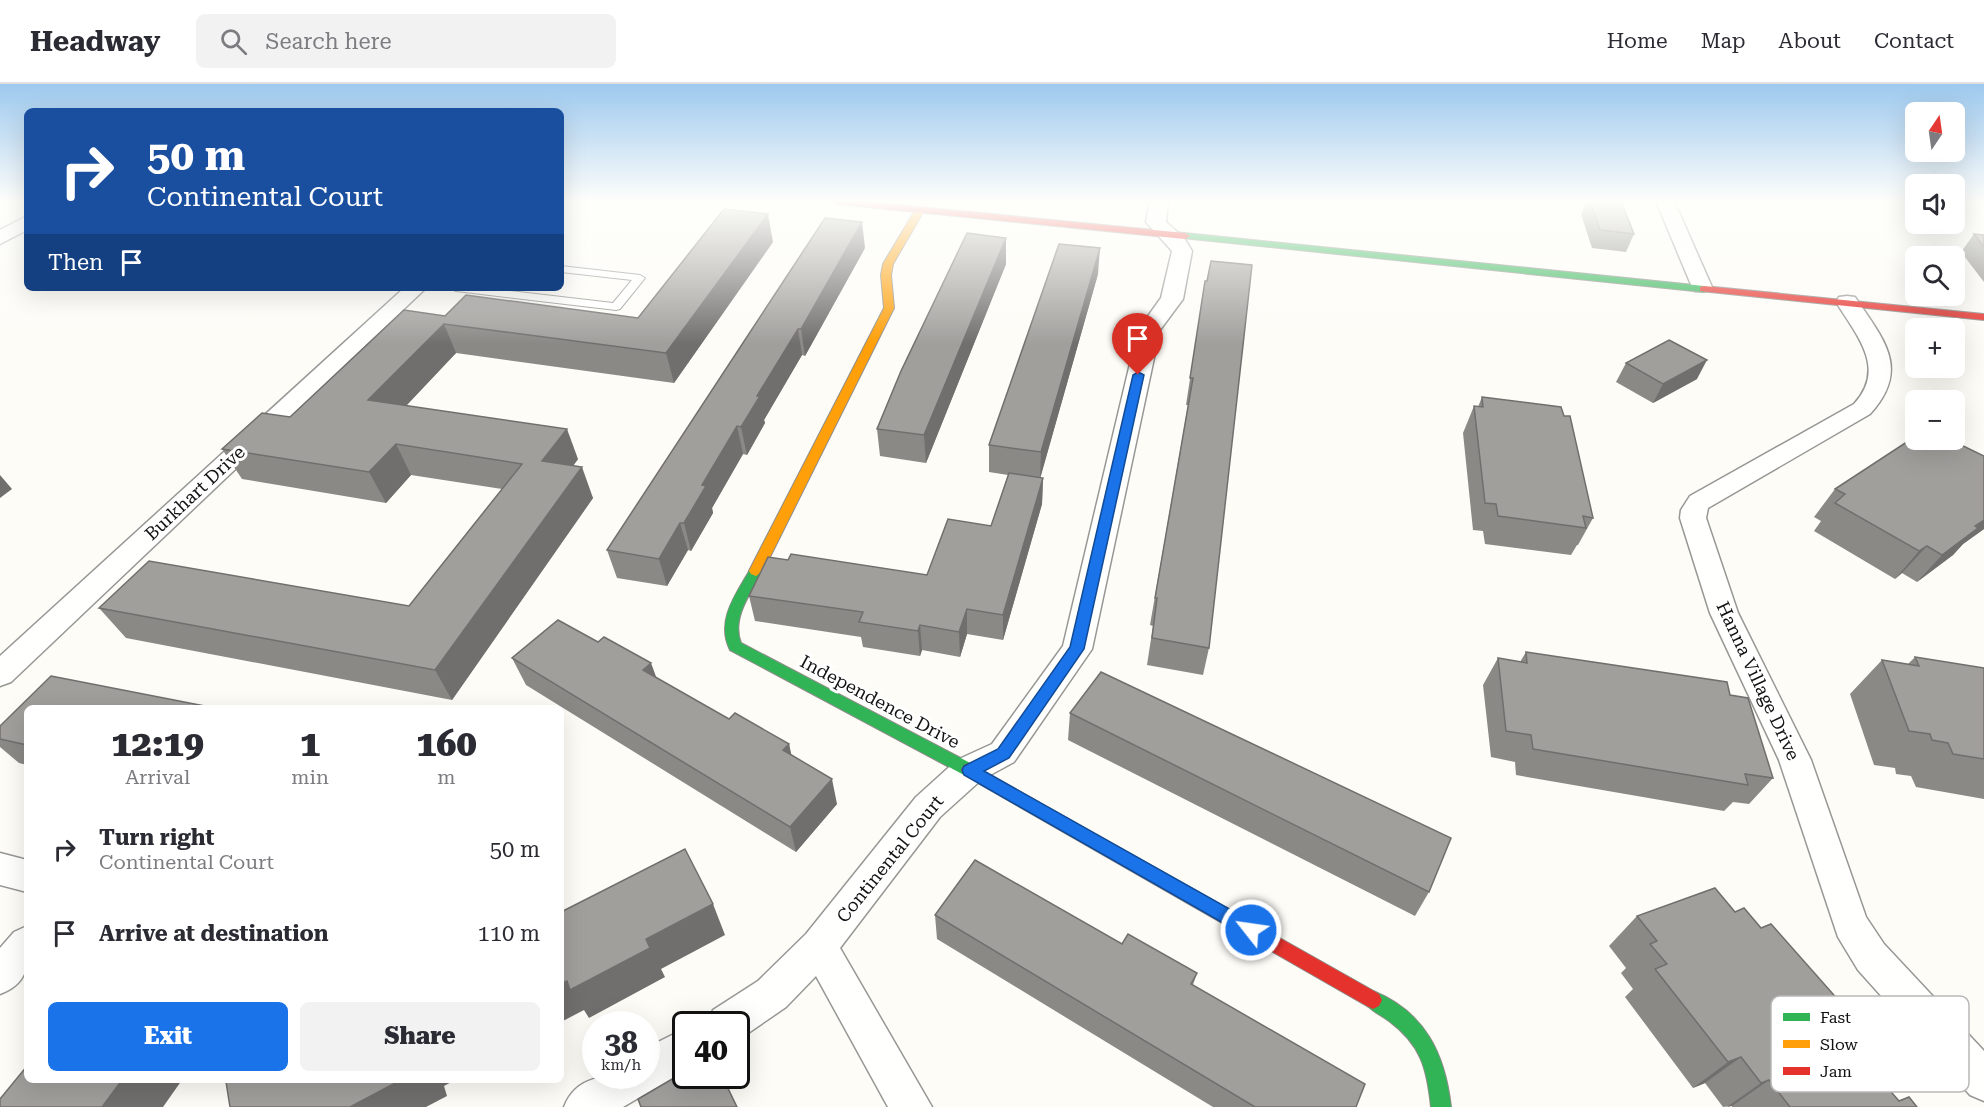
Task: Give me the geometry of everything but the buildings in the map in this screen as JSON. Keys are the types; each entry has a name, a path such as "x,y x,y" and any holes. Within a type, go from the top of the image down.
{"street":[{"name":"Independence Drive","path":"897,249 888,265 886,277 891,293 889,308 732,618 730,636 735,646 969,770 1407,1021 1430,1048 1437,1064 1441,1107"},
{"name":"Continental Court","path":"746,1011 772,994 819,946 928,807 969,770 1003,753 1077,649 1149,330 1174,292 1181,249"},
{"path":"1316,249 1984,317"},
{"path":"1686,249 1702,287"},
{"name":"Burkhart Drive","path":"0,674 413,291"},
{"name":"Hanna Village Drive","path":"1847,303 1880,363 1882,372 1880,386 1872,399 1862,409 1700,502 1694,510 1694,518 1724,613 1795,760 1851,925 1871,957 1907,996"},
{"path":"0,869 24,875"},
{"path":"819,946 911,1107"},
{"path":"0,976 24,948"},
{"name":"Hanna Village Drive","path":"1969,1065 1984,1081"},
{"path":"584,1107 615,1089"}],"lane":[{"path":"486,291 616,307 640,278 564,269"}],"traffic: fast":[{"path":"1310,249 1704,289"},
{"path":"756,571 733,617 731,637 735,646 969,770"},
{"path":"1373,1000 1390,1010 1415,1031 1424,1043 1435,1071 1441,1107"}],"traffic: slow":[{"path":"756,571 889,308 886,275 888,264 897,249"}],"traffic: jam":[{"path":"1704,289 1984,317"},
{"path":"969,770 1373,1000"}],"route":[{"path":"1138,375 1077,649 1003,753 969,770 1251,930"}]}
